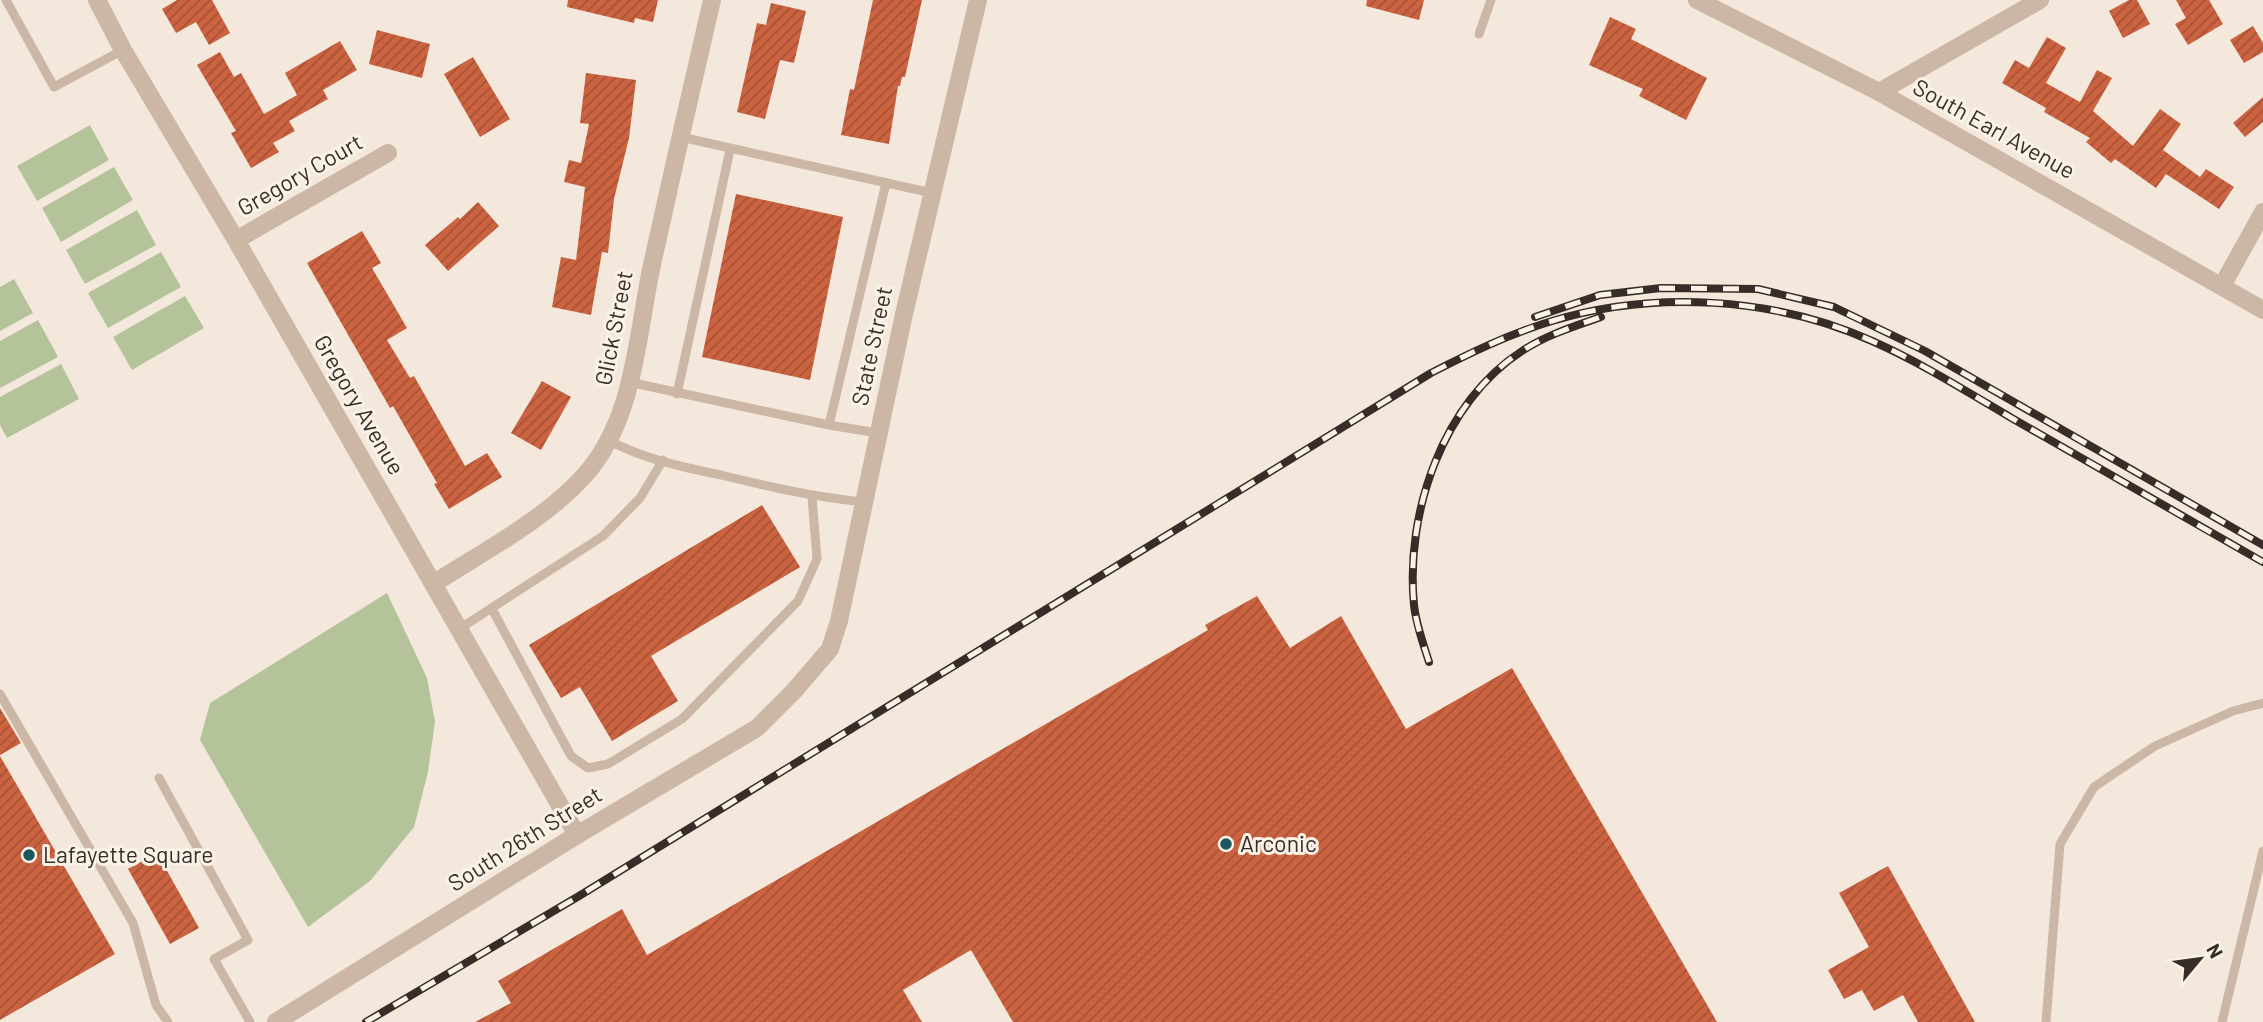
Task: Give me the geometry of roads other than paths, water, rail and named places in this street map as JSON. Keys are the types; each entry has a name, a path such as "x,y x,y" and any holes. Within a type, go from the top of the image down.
{"street":[{"name":"Gregory Avenue","path":"97,0 123,50 236,240 577,835"},
{"name":"Glick Street","path":"433,584 550,508 586,474 608,440 622,409 629,382 652,262 712,0"},
{"name":"State Street","path":"794,691 830,649 839,621 878,433 978,0"},
{"name":"South Earl Avenue","path":"1697,0 1879,92 2263,310"},
{"path":"1879,92 2040,0"},
{"name":"Gregory Court","path":"236,240 388,153"},
{"path":"2222,286 2263,212"},
{"name":"South 26th Street","path":"276,1022 577,835 757,728 794,691"}],"lane":[{"path":"6,0 54,87 123,50"},
{"path":"1479,34 1491,0"},
{"path":"681,137 932,193"},
{"path":"677,394 730,150"},
{"path":"829,425 886,183"},
{"path":"629,382 677,394 878,433"},
{"path":"608,440 627,450 663,460 812,496 864,502"},
{"path":"459,629 603,536 640,498 663,460"},
{"path":"492,609 571,755 588,768 608,764 682,719 799,601 817,559 812,496"},
{"path":"0,694 133,923 156,1005 166,1019 155,1022"},
{"path":"2046,1022 2060,844 2095,787 2155,746 2232,711 2263,703"},
{"path":"159,778 248,940 214,959 250,1022"},
{"path":"2222,1022 2263,851"}],"railway":[{"path":"1535,317 1600,295 1661,288 1758,289 1834,307 1925,351 2263,545"},
{"path":"366,1022 579,896 1431,373 1520,332 1591,311 1672,302 1714,303 1755,307 1834,326 1872,341 1927,369 2263,562"},
{"path":"1429,662 1414,605 1416,534 1423,498 1435,463 1451,430 1471,399 1494,373 1522,351 1571,327 1601,317"}],"place":[{"name":"Arconic","path":"1226,844"},
{"name":"Lafayette Square","path":"29,855"}]}
